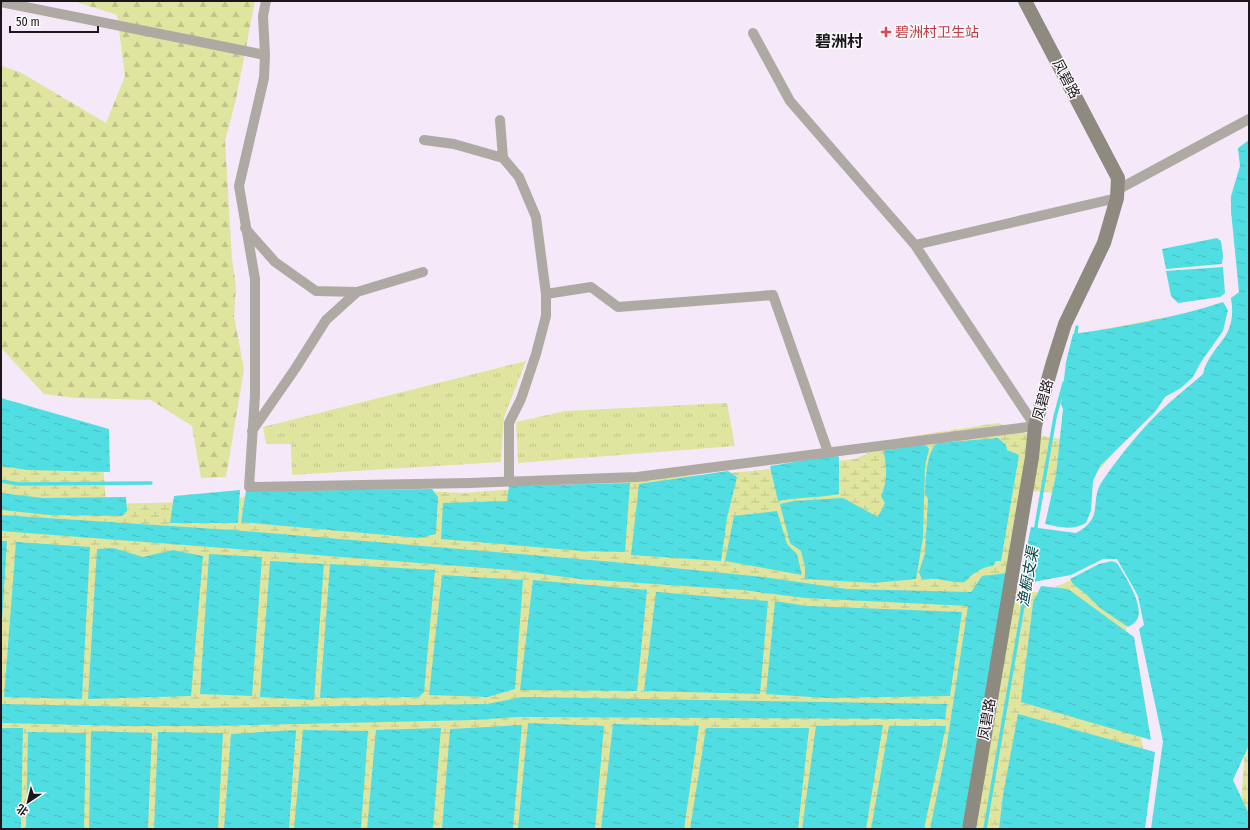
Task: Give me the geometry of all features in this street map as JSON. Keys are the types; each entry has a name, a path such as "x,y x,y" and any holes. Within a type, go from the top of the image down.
{"main road":[{"name":"凤碧路","path":"968,829 1032,457 1036,426 1065,324 1104,243 1117,194 1118,178 1025,1"}],"street":[{"path":"266,1 263,16 265,55 264,78 239,186 245,228 255,279 255,387 249,487 462,484 637,477 1036,426 915,245 790,101 753,33"},
{"path":"1,2 265,55"},
{"path":"915,245 1117,194 1249,119"},
{"path":"500,120 503,158"},
{"path":"424,140 454,144 503,158 519,177 536,217 546,294 546,316 536,354 521,399 509,423 509,481"},
{"path":"245,228 275,262 316,292 357,292 423,272"},
{"path":"546,294 591,287 618,307 773,295 828,452"},
{"path":"252,431 295,369 326,320 357,292"}],"green space":[{"path":"73,1 255,1 236,99 225,141 232,259 236,286 234,316 244,369 226,477 201,478 192,426 151,400 76,398 44,394 1,348 1,66 20,72 106,123 125,76 117,15"},
{"path":"1208,309 1210,338 1078,495 1020,490 1010,542 1006,588 1042,593 1103,566 1128,600 1125,653 1143,747 1135,829 1,829 1,403 101,434 106,504 233,501 274,483 463,493 752,471 855,459 900,438 998,423 1025,433 1060,439 1079,334"},
{"path":"526,361 504,417 501,462 292,475 291,444 266,444 263,427"},
{"path":"727,403 735,446 518,463 516,422 565,411"},
{"path":"1249,693 1249,829 1239,829"}],"water":[{"path":"1249,140 1249,745 1233,780 1249,814 1249,829 1151,829 1163,741 1139,629 1144,625 1138,596 1117,559 1103,559 1071,575 1033,582 1021,576 1031,527 1076,533 1085,527 1094,515 1099,488 1110,470 1151,420 1203,374 1207,363 1227,333 1231,324 1231,298 1239,292 1231,211 1231,196 1240,166 1238,148"},
{"path":"1217,238 1221,241 1223,255 1222,264 1166,269 1162,249"},
{"path":"1223,267 1225,293 1220,297 1178,303 1171,296 1166,271"},
{"path":"1223,302 1228,310 1223,331 1201,362 1193,377 1181,388 1165,397 1155,412 1100,466 1093,481 1091,510 1086,523 1070,528 1045,524 1056,475 1063,409 1061,404 1066,362 1073,334 1149,321 1186,313"},
{"path":"1,398 109,429 110,472 27,470 1,466"},
{"path":"998,438 1006,445 1007,450 1019,455 1001,561 996,561 993,566 978,571 965,582 932,579 922,580 919,572 925,553 928,499 925,494 927,466 931,452 938,443"},
{"path":"920,444 927,446 929,449 925,465 923,538 916,579 874,583 805,579 805,567 801,551 790,543 780,504 794,501 843,498 878,517 885,503 881,496 885,485 886,474 886,462 883,451"},
{"path":"836,455 839,457 839,494 778,501 770,466"},
{"path":"728,471 737,477 727,518 721,561 631,555 639,484"},
{"path":"630,483 625,552 583,551 441,539 443,503 507,501 509,486"},
{"path":"432,489 438,497 436,534 419,538 241,522 246,491"},
{"path":"240,490 238,523 170,523 174,496"},
{"path":"1,493 43,498 126,497 127,511 122,516 50,515 1,510"},
{"path":"777,511 787,544 797,554 802,575 725,561 734,516"},
{"path":"1,515 232,530 614,562 763,577 847,589 971,592 982,576 1007,573 962,829 930,829 946,750 968,606 805,598 743,590 580,579 511,570 1,531"},
{"path":"1,541 7,541 1,638"},
{"path":"16,542 90,547 82,699 4,697"},
{"path":"113,548 143,557 173,550 203,556 191,696 88,699 97,549"},
{"path":"209,554 262,557 252,696 200,694"},
{"path":"270,561 324,564 314,700 260,697"},
{"path":"1112,561 1117,563 1131,586 1139,609 1135,622 1128,627 1100,608 1073,584 1070,579 1099,564"},
{"path":"330,564 435,570 424,692 419,697 320,698"},
{"path":"442,575 523,580 515,689 488,697 429,695"},
{"path":"533,580 647,590 637,691 520,690"},
{"path":"1041,586 1068,589 1134,637 1151,740 1021,702 1033,603"},
{"path":"656,592 768,601 760,694 644,691"},
{"path":"775,601 807,606 962,612 950,696 826,698 766,694"},
{"path":"522,697 947,704 945,719 517,717 474,720 208,726 1,723 1,704 192,708 487,704"},
{"path":"1018,714 1155,752 1145,829 999,829 1003,795"},
{"path":"528,723 604,726 595,829 518,829"},
{"path":"613,724 699,726 684,829 601,829"},
{"path":"522,725 513,829 442,829 450,729"},
{"path":"883,725 866,829 802,829 816,726"},
{"path":"889,726 946,726 924,829 871,829"},
{"path":"1,728 23,728 21,829 1,829"},
{"path":"441,728 433,829 367,829 376,730"},
{"path":"706,728 809,728 798,829 690,829"},
{"path":"296,730 289,829 224,829 231,734"},
{"path":"303,730 368,731 361,829 294,829"},
{"path":"91,731 152,733 148,829 89,829"},
{"path":"28,732 86,733 84,829 26,829"},
{"path":"158,732 223,733 218,829 154,829"}],"waterway":[{"name":"渔橱支渠","path":"1075,338 1077,327"},
{"name":"渔橱支渠","path":"1035,532 1055,417 1064,383"},
{"path":"1,481 18,484 151,483"},
{"name":"渔橱支渠","path":"985,829 1028,576"}],"place":[{"name":"碧洲村卫生站","path":"886,32"}],"district":[{"name":"碧洲村","path":"839,41"}]}
